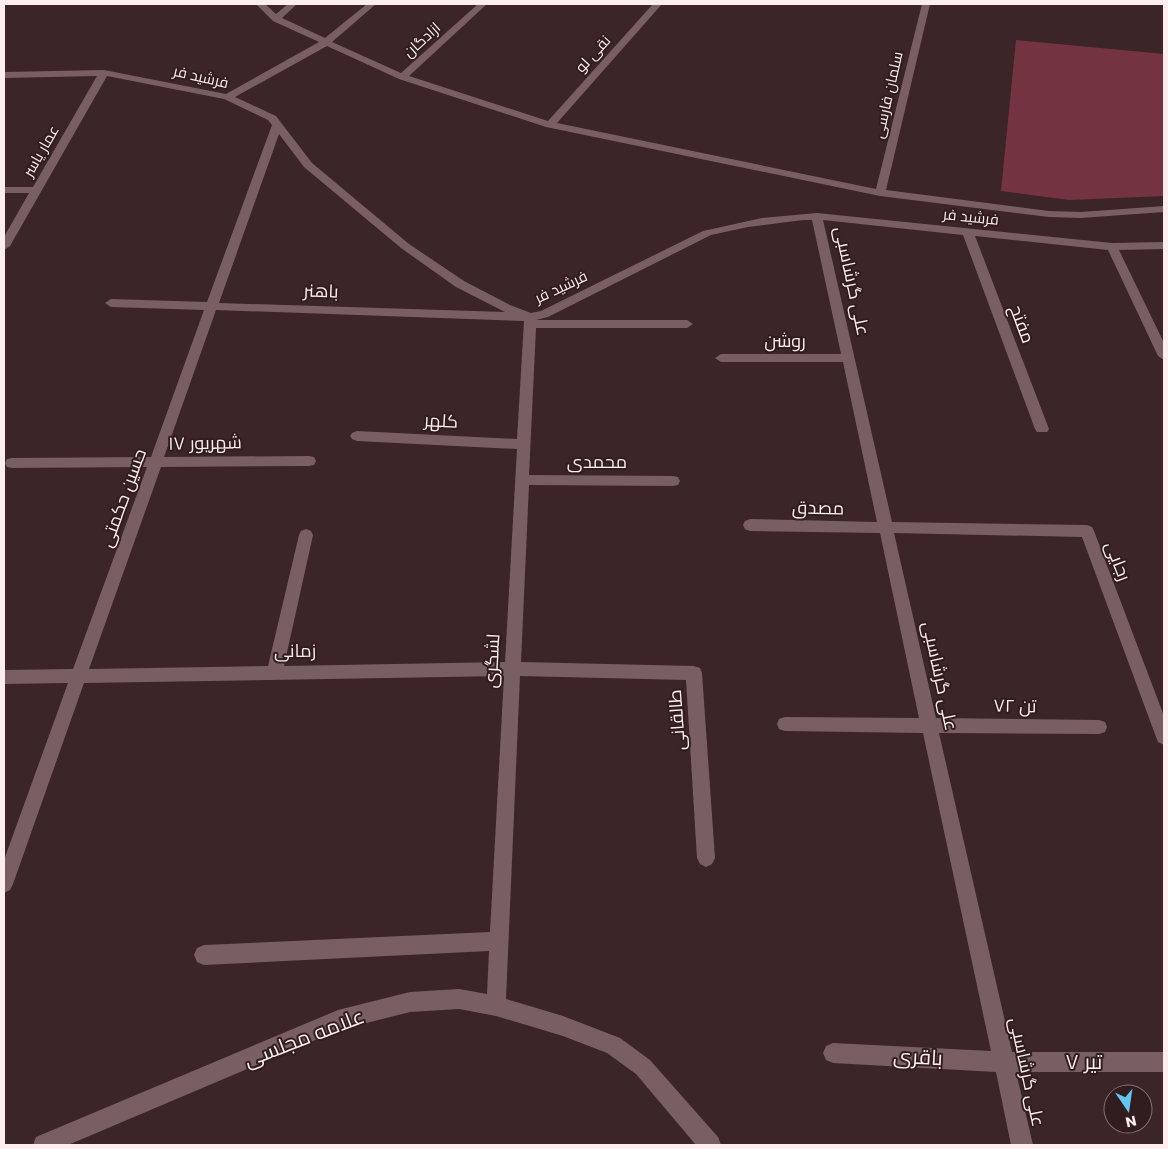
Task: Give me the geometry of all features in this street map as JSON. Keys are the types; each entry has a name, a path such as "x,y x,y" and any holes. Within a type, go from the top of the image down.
{"street":[{"name":"فرشید فر","path":"260,4 276,19 402,77 550,125 880,193 1049,214 1081,215 1164,209"},
{"path":"276,19 293,4"},
{"path":"227,97 325,43 372,4"},
{"name":"ازادگان","path":"402,77 482,4"},
{"name":"نقی لو","path":"550,125 658,4"},
{"name":"سلمان فارسی","path":"880,193 926,4"},
{"name":"فرشید فر","path":"4,75 104,72 227,97 272,118 308,165 405,246 460,284 529,320 707,233 723,228 788,218 818,216 1112,248 1164,245"},
{"name":"عمار یاسر","path":"4,246 104,72"},
{"name":"حسین حکمتی","path":"4,884 278,125"},
{"path":"4,190 36,190"},
{"name":"علی گرشاسبی","path":"818,216 1022,1145"},
{"name":"مفتح","path":"968,232 1042,430"},
{"path":"1112,248 1164,356"},
{"name":"باهنر","path":"111,303 213,305 529,320 687,324"},
{"name":"لشگری","path":"496,1006 529,320"},
{"name":"روشن","path":"721,358 849,358"},
{"name":"کلهر","path":"357,436 523,444"},
{"name":"۱۷ شهریور","path":"12,463 309,461"},
{"name":"محمدی","path":"521,480 673,481"},
{"name":"مصدق","path":"750,525 886,528"},
{"name":"رجایی","path":"886,528 1087,531 1164,737"},
{"path":"275,671 306,535"},
{"name":"زمانی","path":"4,677 275,671 512,669"},
{"name":"طالقانی","path":"512,669 694,673 706,858"},
{"name":"۷۲ تن","path":"784,724 1099,727"},
{"path":"204,955 498,942"},
{"name":"علامه مجلسی","path":"44,1145 338,1020 410,1002 459,999 496,1006 563,1026 613,1045 642,1067 710,1145"},
{"name":"باقری","path":"833,1053 1004,1062"},
{"name":"۷ تیر","path":"1004,1062 1164,1062"}],"shaded area":[{"path":"1016,40 1164,54 1164,196 1069,200 1001,191"}]}
